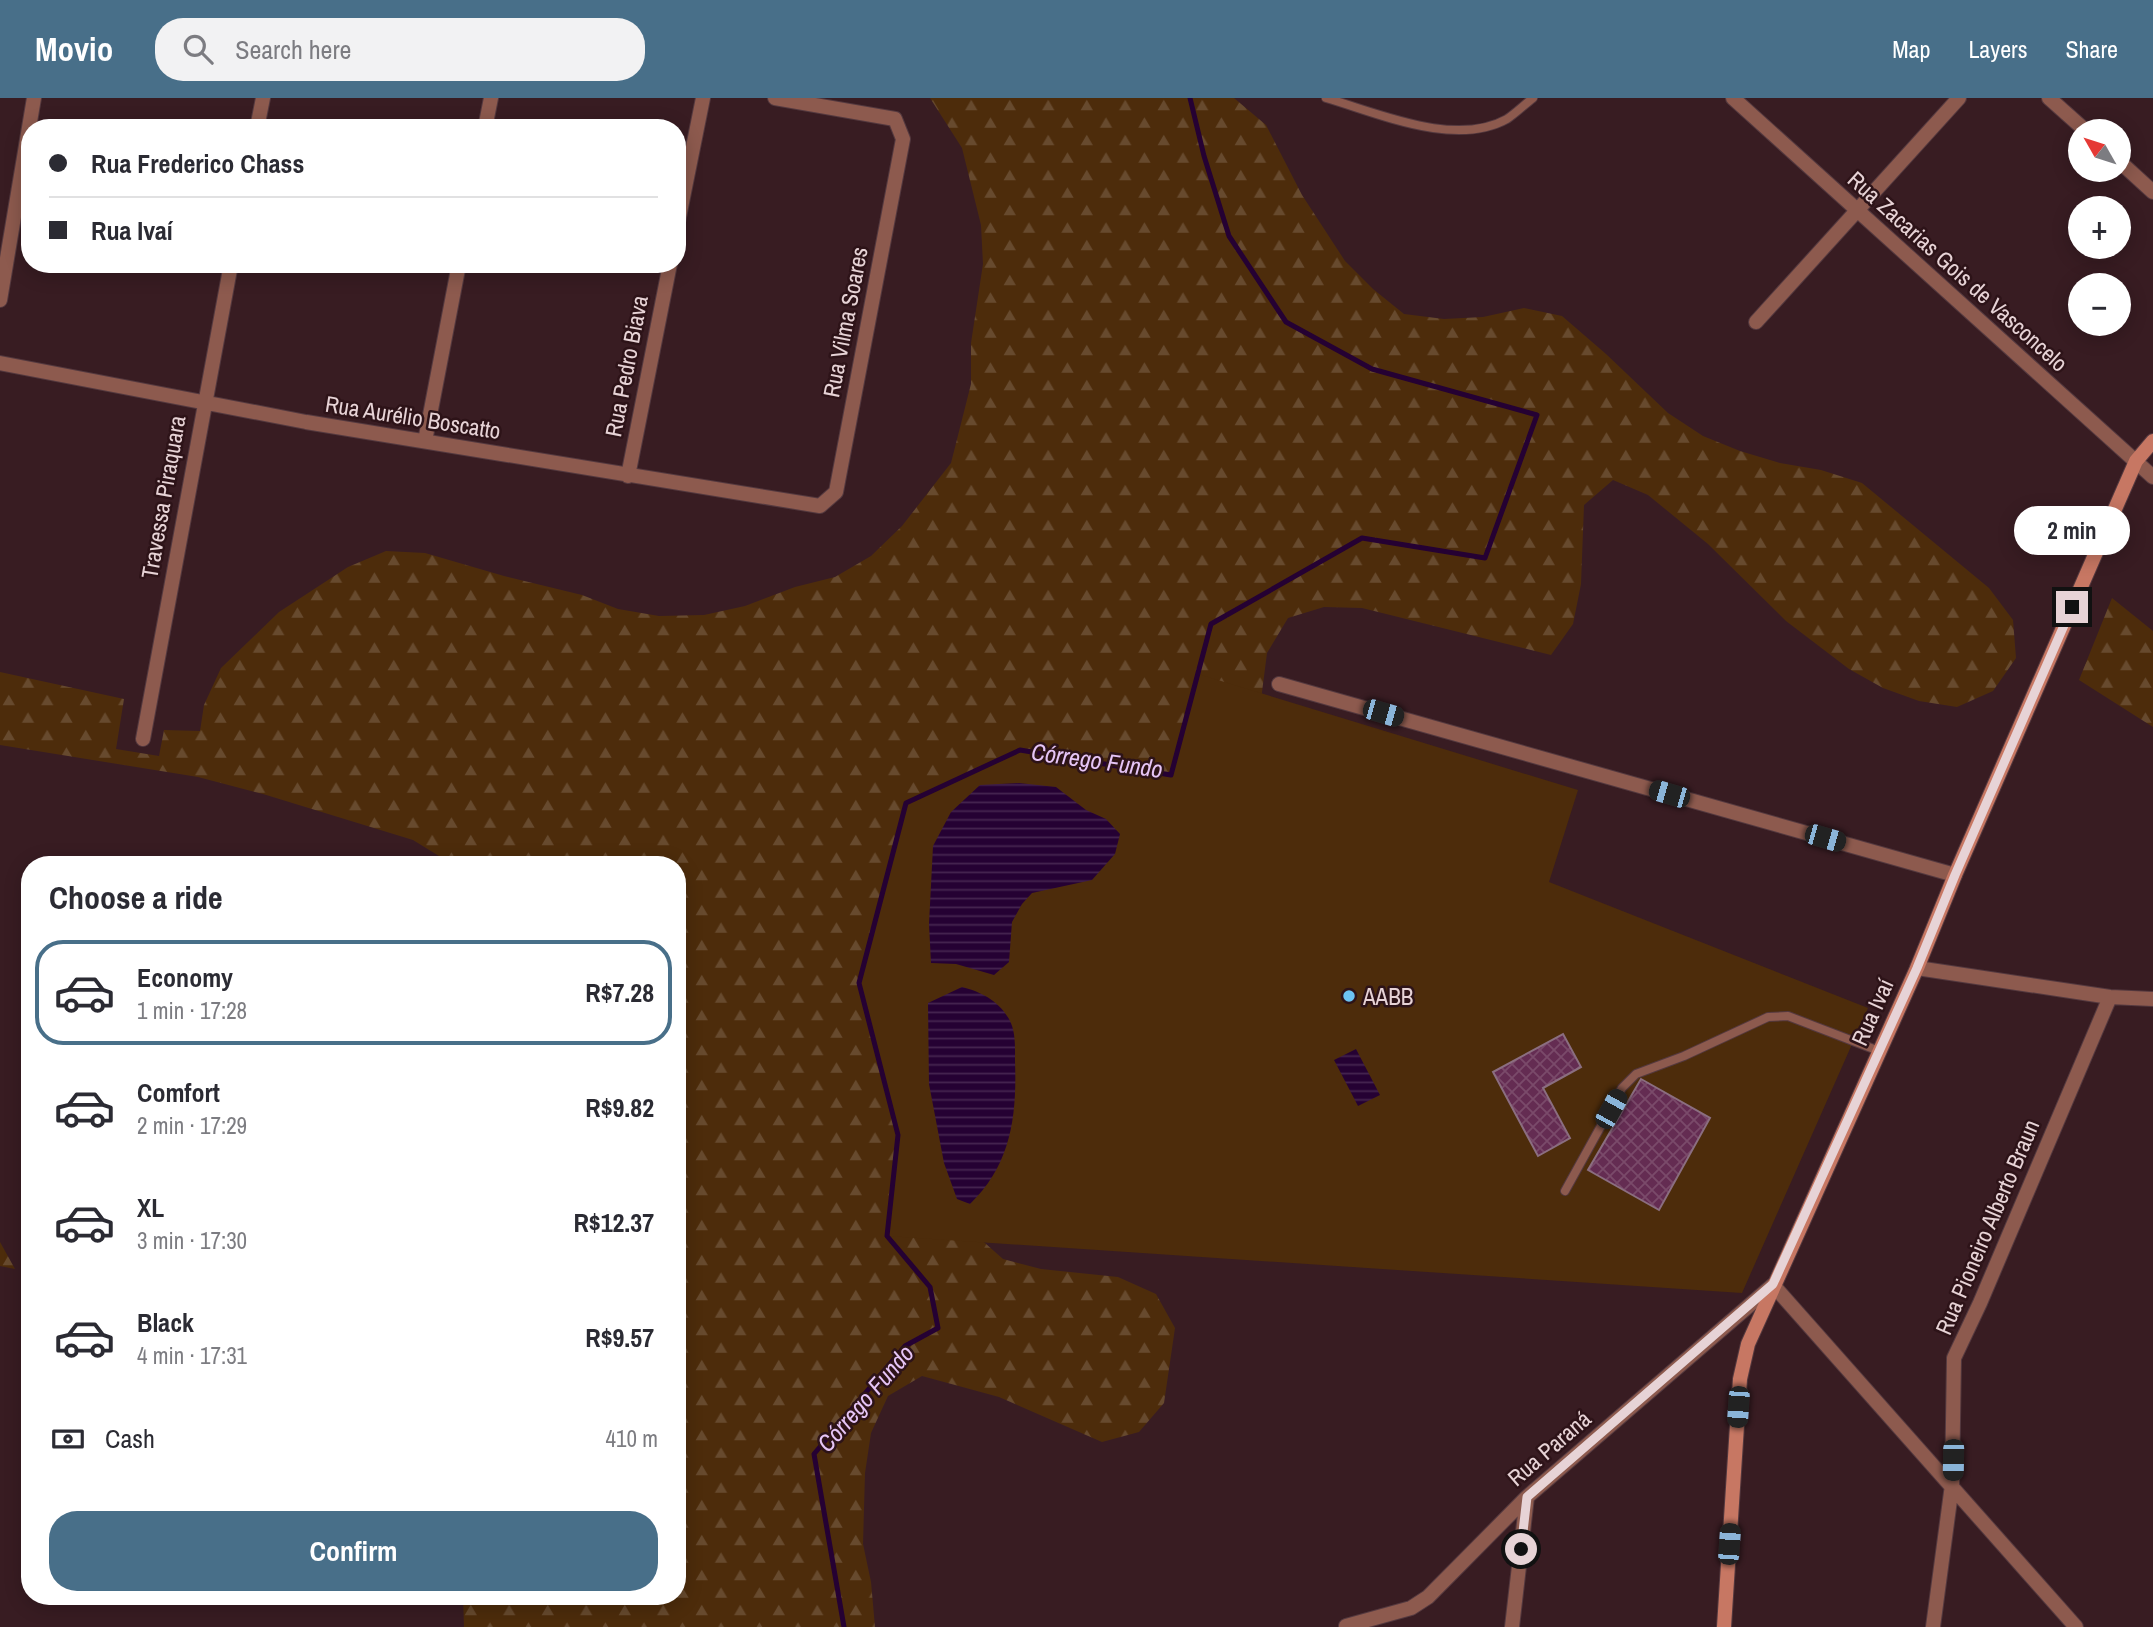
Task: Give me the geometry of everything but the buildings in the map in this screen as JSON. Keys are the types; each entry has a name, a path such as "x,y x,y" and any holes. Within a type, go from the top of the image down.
{"main road":[{"name":"Rua Ivaí","path":"1724,1627 1740,1379 1748,1344 1917,968 2136,461 2153,441"}],"street":[{"path":"30,119 34,98"},
{"path":"259,119 263,98"},
{"path":"487,119 491,98"},
{"path":"686,182 703,98"},
{"name":"Rua Vilma Soares","path":"775,98 895,118 903,139 836,492 820,506"},
{"name":"Rua Zacarias Gois de Vasconcelo","path":"1733,98 2153,477"},
{"path":"1756,322 1959,98"},
{"path":"2049,98 2073,119"},
{"path":"2132,173 2153,192"},
{"path":"0,300 21,175"},
{"name":"Travessa Piraquara","path":"143,739 229,273"},
{"path":"425,442 457,273"},
{"name":"Rua Pedro Biava","path":"628,476 668,273"},
{"name":"Rua Aurélio Boscatto","path":"0,363 306,422 820,506"},
{"path":"1279,684 1955,875"},
{"path":"1917,968 2110,997 2153,999"},
{"name":"Rua Pioneiro Alberto Braun","path":"1933,1627 1952,1485 1954,1358 2110,997"},
{"path":"1773,1284 2076,1627"},
{"name":"Rua Paraná","path":"1346,1626 1411,1608 1428,1597 1527,1497 1773,1284"},
{"path":"1512,1627 1527,1497"}],"lane":[{"path":"1326,98 1416,126 1465,131 1506,119 1532,98"},
{"path":"1565,1192 1622,1088 1636,1074 1684,1056 1768,1017 1788,1016 1879,1051"}],"green space":[{"path":"930,98 1234,98 1266,125 1302,195 1345,261 1373,289 1404,314 1444,319 1483,317 1524,308 1562,316 1668,413 1703,436 1780,463 1821,470 1862,483 1989,588 2013,620 2016,658 1993,691 1957,707 1919,701 1883,688 1849,669 1786,621 1708,544 1648,495 1613,480 1584,505 1581,584 1573,624 1551,655 1362,608 1324,607 1288,618 1267,653 1257,731 977,1236 1003,1259 1041,1269 1118,1277 1156,1294 1175,1328 1164,1403 1139,1432 1102,1442 999,1397 922,1376 888,1396 871,1433 865,1473 863,1544 871,1582 875,1627 464,1627 463,1605 686,1605 686,856 439,856 413,840 198,777 0,745 0,672 124,699 116,749 159,756 164,730 200,731 204,705 221,668 279,612 348,567 386,551 425,553 582,595 618,609 659,616 704,615 745,606 795,587 835,577 871,556 902,526 951,463 971,384 971,343 983,264 981,225 962,148"},
{"path":"2112,598 2153,631 2153,727 2079,680"},
{"name":"AABB","path":"1198,674 1578,790 1549,882 1868,1008 1742,1293 887,1236 898,1135 859,983 906,803 1020,750 1171,774"},
{"path":"0,1242 15,1269 0,1266"}],"shaded area":[{"path":"1019,783 1056,787 1086,810 1106,819 1120,834 1115,854 1092,880 1032,893 1012,922 1009,962 994,975 956,964 931,963 929,924 933,846 951,812 980,785"},
{"path":"962,987 982,994 1005,1012 1011,1024 1015,1045 1015,1101 1009,1138 995,1173 970,1204 957,1199 944,1163 929,1084 928,1003"},
{"path":"1356,1049 1380,1095 1358,1106 1334,1060"}],"waterway":[{"name":"Córrego Fundo","path":"844,1627 814,1454 905,1346 938,1328 930,1287 887,1236 898,1135 859,983 906,803 1020,750 1171,775 1211,624 1362,538 1485,558 1537,415 1372,369 1286,322 1229,236 1204,156 1190,98"}],"place":[{"name":"AABB","path":"1349,996"}],"route":[{"path":"1521,1549 1527,1497 1773,1284 1917,968 2072,607"}]}
